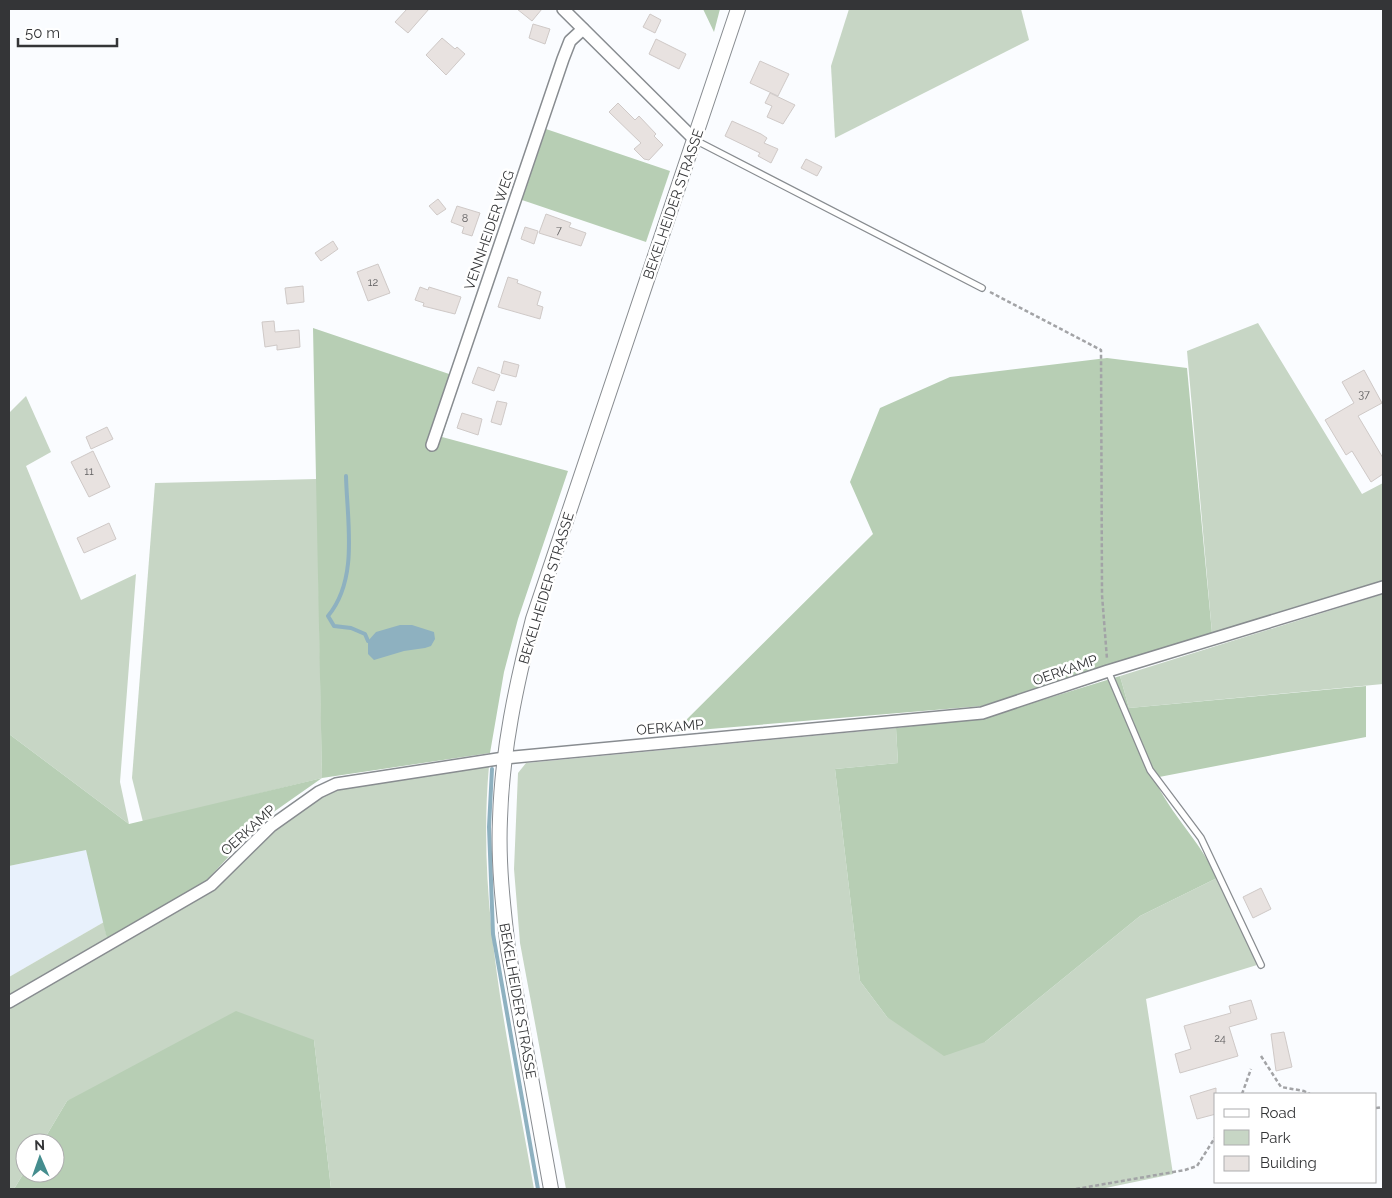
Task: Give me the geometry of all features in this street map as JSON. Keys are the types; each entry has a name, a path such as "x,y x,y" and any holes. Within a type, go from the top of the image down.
{"street":[{"path":"563,9 695,140"},
{"name":"BEKELHEIDER STRASSE","path":"552,1189 508,949 503,909 500,820 504,758 513,702 533,620 738,9"},
{"name":"VENNHEIDER WEG","path":"432,445 563,58 570,41 583,29"},
{"name":"OERKAMP","path":"9,1002 211,885 271,826 318,792 336,784 504,758 982,713 1108,671 1383,587"}],"lane":[{"path":"695,140 982,288"},
{"path":"1108,671 1150,770 1201,838 1261,965"}],"path":[{"path":"982,288 1101,350 1102,595 1108,671"},
{"path":"1261,1056 1281,1087 1308,1093"},
{"path":"1242,1093 1251,1069"},
{"path":"1076,1189 1185,1170 1197,1166 1214,1139"}],"shaded area":[{"path":"86,849 104,922 9,977 9,866"}],"green space":[{"path":"703,9 720,9 714,32"},
{"path":"849,9 1021,9 1029,40 835,138 831,66"},
{"path":"546,129 670,171 646,242 522,200"},
{"path":"1258,323 1362,494 1383,483 1383,581 1212,633 1187,351"},
{"path":"313,328 461,378 442,437 568,471 518,619 504,672 490,753 322,778"},
{"path":"1107,358 1187,368 1212,633 982,706 674,732 873,534 850,482 880,408 950,377"},
{"path":"26,396 51,452 26,466 81,600 136,574 120,782 129,824 9,734 9,413"},
{"path":"317,479 322,778 143,822 132,778 155,483"},
{"path":"1383,594 1383,684 1129,708 1120,676"},
{"path":"1120,676 1129,708 1366,686 1366,737 1154,778 1168,804 1203,852 1217,878 1140,916 985,1042 944,1056 887,1017 860,981 835,769 898,763 896,728 983,718"},
{"path":"896,728 898,763 835,769 860,981 887,1017 985,1042 1140,916 1217,878 1257,965 1146,999 1173,1174 1101,1189 566,1189 520,943 514,869 518,773 526,763"},
{"path":"9,734 129,824 322,778 265,818 205,882 107,939 86,850 9,866"},
{"path":"489,766 486,819 487,873 491,926 506,1031 534,1189 331,1189 314,1040 67,1101 48,1133 15,1133 15,1183 18,1183 14,1189 9,1189 9,1009 215,889 273,831 321,796 337,789"},
{"path":"104,922 107,939 9,996 9,977"},
{"path":"236,1011 314,1040 331,1189 14,1189 18,1183 65,1183 65,1133 48,1133 67,1101"}],"water":[{"path":"400,625 412,625 434,632 435,639 431,646 404,651 374,660 368,654 368,641 376,632"}],"building":[{"path":"407,9 429,9 408,33 395,22"},
{"path":"517,9 542,9 532,21"},
{"path":"650,14 661,20 655,33 643,27"},
{"path":"533,24 550,29 545,44 529,38"},
{"path":"442,38 455,49 457,47 465,54 446,75 426,55"},
{"path":"656,39 686,54 679,69 649,54"},
{"path":"760,61 789,74 778,96 750,83"},
{"path":"770,93 795,105 783,124 767,117 772,106 765,103"},
{"path":"618,103 635,120 639,116 656,134 654,136 663,145 649,160 644,159 634,149 641,143 609,112"},
{"path":"732,121 761,134 767,138 764,143 778,149 771,163 758,156 760,153 725,136"},
{"path":"806,159 822,167 817,176 801,168"},
{"path":"438,199 446,209 437,215 429,206"},
{"path":"457,206 480,213 472,236 462,233 464,227 451,222"},
{"path":"546,214 571,223 569,227 586,233 581,246 539,233"},
{"path":"525,227 538,231 534,244 521,239"},
{"path":"333,241 338,249 321,261 315,253"},
{"path":"378,264 390,293 368,301 357,272"},
{"path":"508,277 518,280 517,283 541,292 537,305 543,307 540,319 498,307"},
{"path":"303,286 304,302 287,304 285,288"},
{"path":"420,287 428,290 429,287 461,297 455,314 423,306 424,303 415,300"},
{"path":"274,321 275,332 299,330 300,347 277,350 277,345 265,347 262,322"},
{"path":"504,361 519,365 516,377 501,373"},
{"path":"478,367 500,375 494,391 472,383"},
{"path":"1364,370 1382,403 1358,416 1383,458 1383,474 1371,482 1352,451 1346,455 1325,420 1354,403 1342,382"},
{"path":"497,401 507,403 501,425 491,422"},
{"path":"462,413 482,419 478,435 457,428"},
{"path":"107,427 113,439 91,449 86,437"},
{"path":"93,451 110,487 89,497 71,462"},
{"path":"109,523 116,539 84,553 77,538"},
{"path":"1261,888 1271,909 1253,918 1243,897"},
{"path":"1251,1000 1257,1019 1229,1027 1238,1056 1180,1073 1175,1054 1191,1049 1184,1026 1231,1013 1229,1006"},
{"path":"1284,1032 1292,1067 1276,1071 1271,1034"},
{"path":"1216,1088 1216,1093 1214,1093 1214,1115 1197,1119 1190,1096"}],"waterway":[{"path":"346,476 349,530 348,567 338,601 328,616 334,626 351,628 365,634 368,641"},
{"path":"492,769 489,827 493,934 538,1189"}]}
